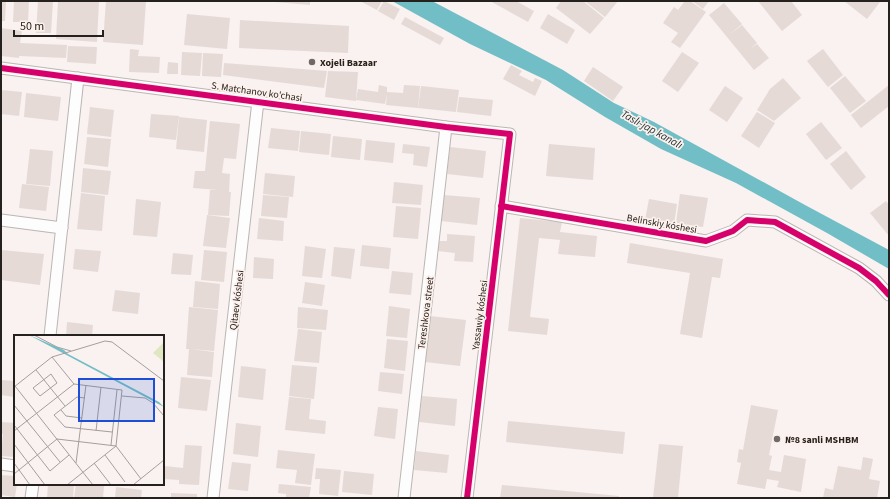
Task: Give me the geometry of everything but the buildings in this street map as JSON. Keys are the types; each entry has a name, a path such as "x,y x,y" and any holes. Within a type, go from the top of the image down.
{"street":[{"name":"S. Matchanov ko'chasi","path":"1,68 446,127 510,134"},
{"path":"50,335 78,78"},
{"name":"Qitaev kóshesi","path":"213,498 258,101"},
{"name":"Tereshkova street","path":"404,498 446,127"},
{"name":"Yassawiy kóshesi","path":"467,498 510,134"},
{"name":"Belinskiy kóshesi","path":"501,206 706,241 733,231 747,220 775,222 859,268 876,281 889,295"},
{"path":"1,220 62,228"},
{"path":"1,464 14,466"},
{"path":"32,498 33,485"}],"water":[{"name":"Taslı-jap kanalı","path":"392,1 432,1 563,70 614,103 654,122 889,250 889,269 736,183 661,149 605,117 546,80 470,44"}],"cycle path":[{"path":"1,68 446,127 510,134 467,498"},
{"path":"501,206 706,241 733,231 747,220 775,222 859,268 876,281 889,295"}],"place":[{"name":"Xojeli Bazaar","path":"312,62"},
{"name":"№8 sanli MSHBM","path":"777,439"}]}
